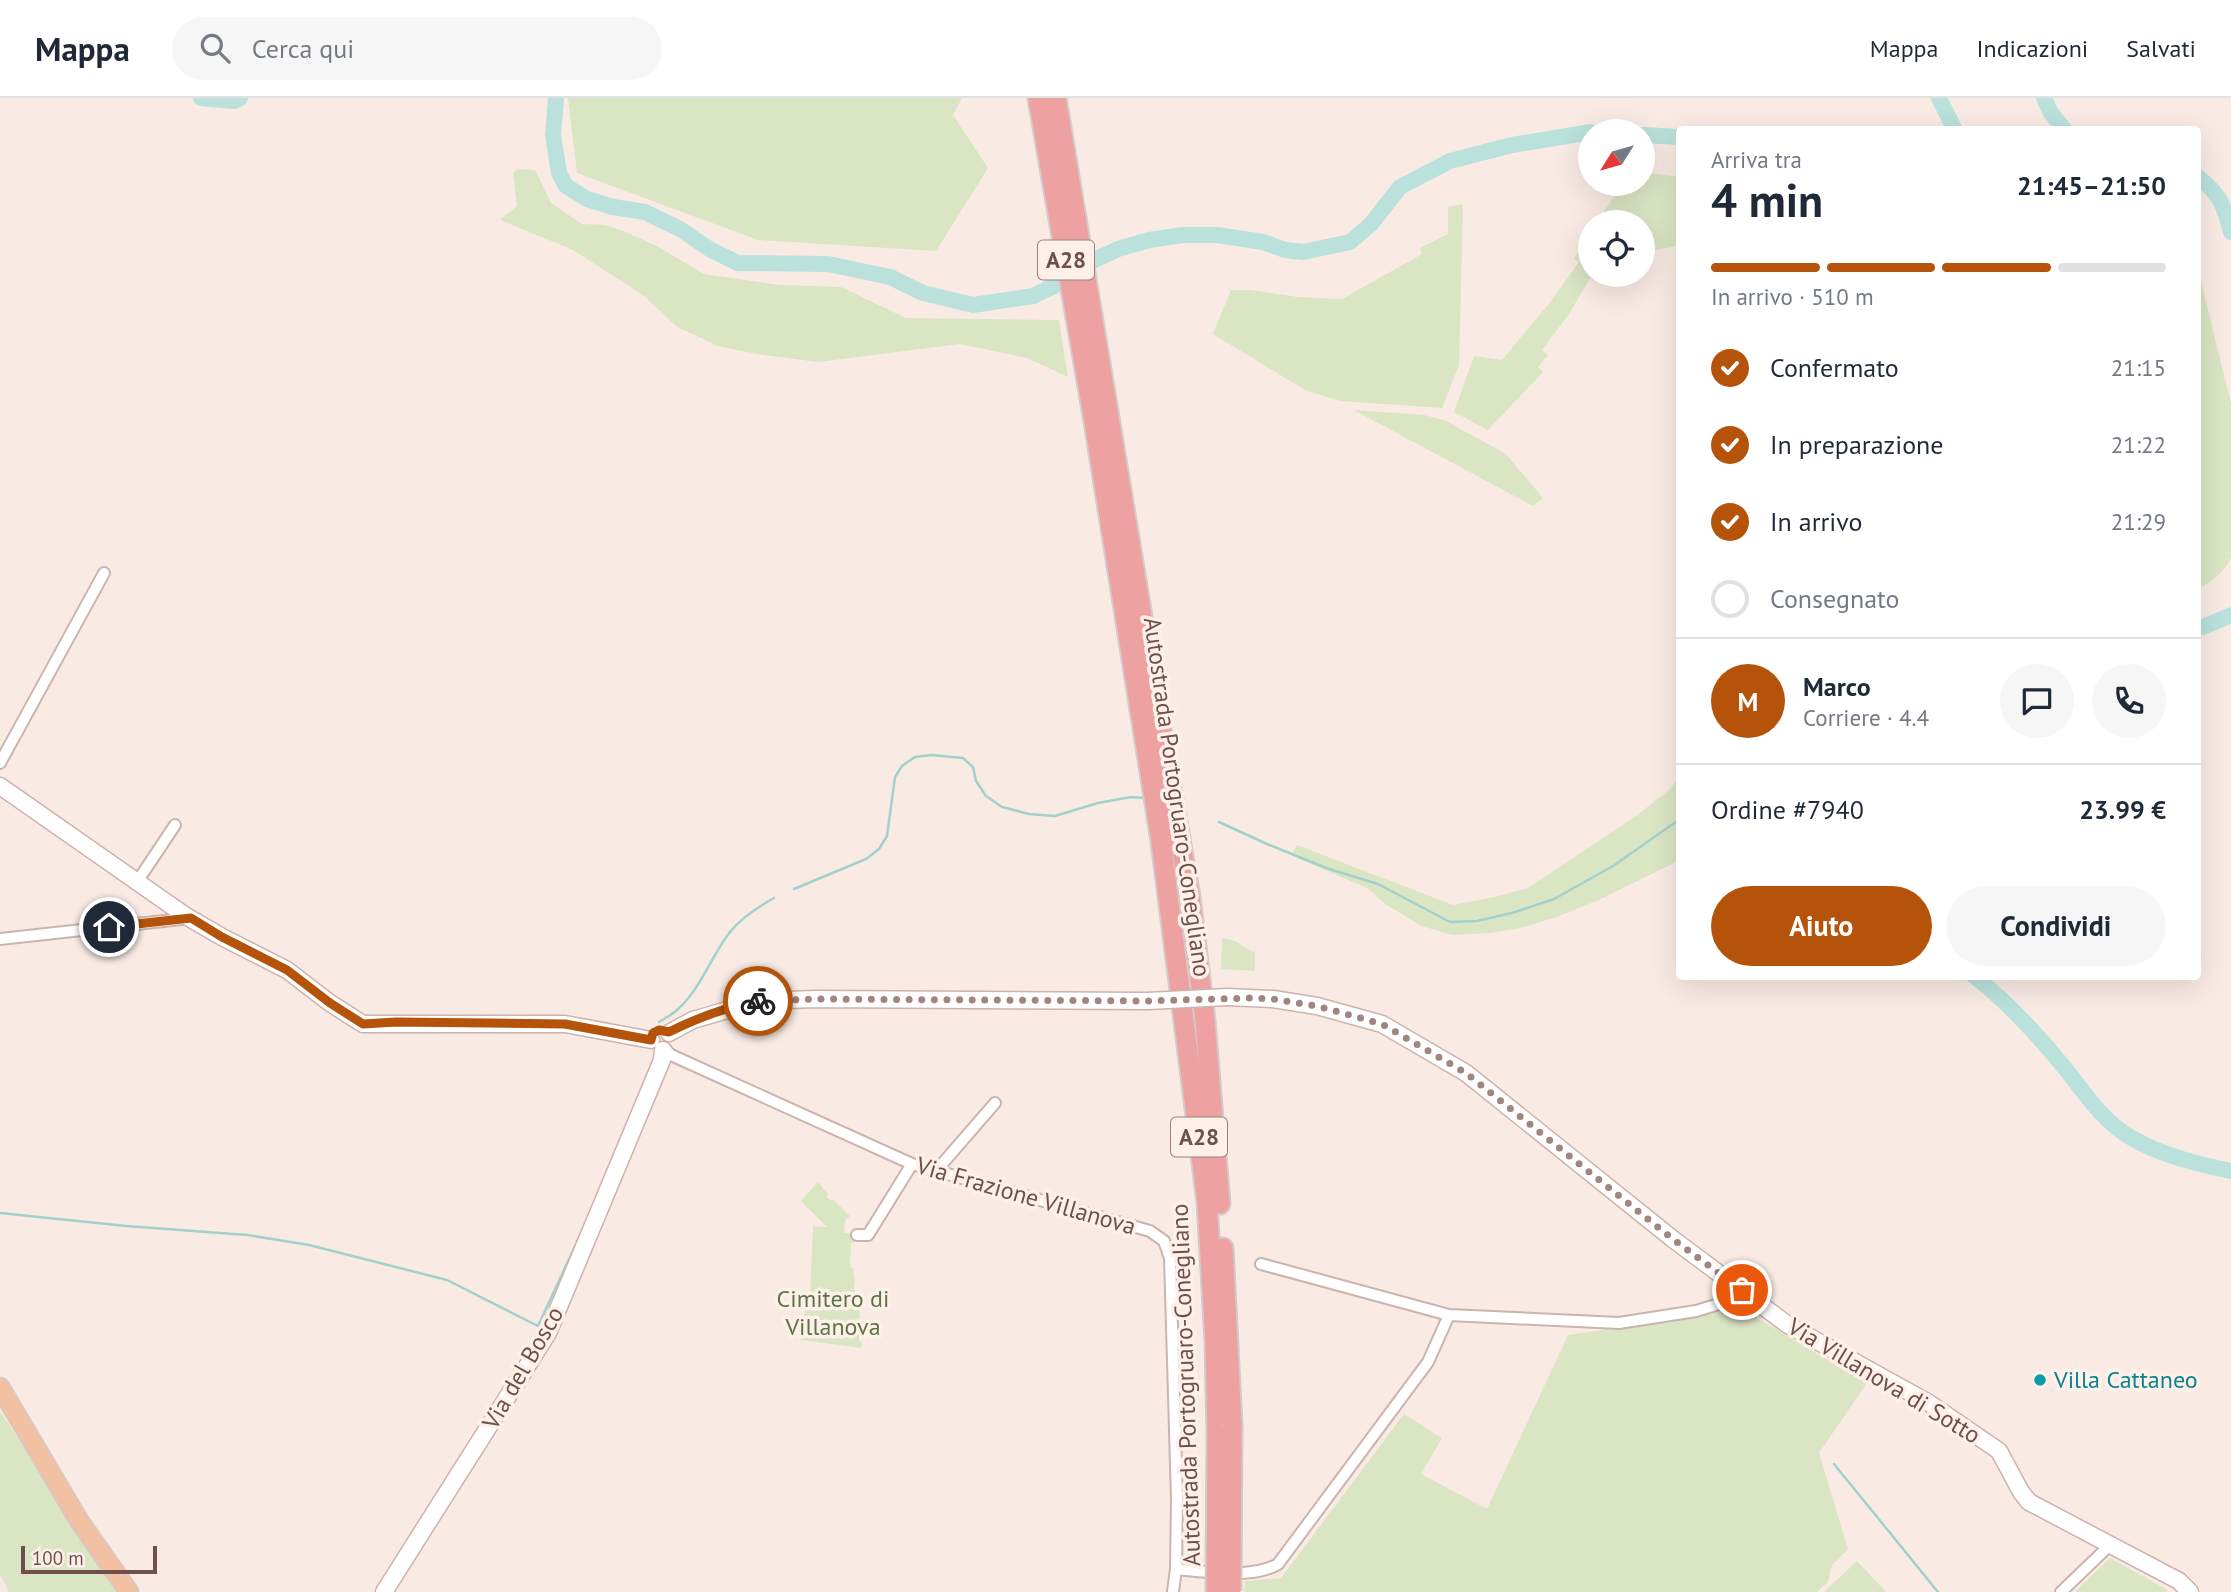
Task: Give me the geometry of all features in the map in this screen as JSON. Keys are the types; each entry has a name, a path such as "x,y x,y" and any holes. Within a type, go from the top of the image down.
{"highway":[{"name":"Autostrada Portogruaro-Conegliano","path":"1038,98 1102,419"},
{"name":"Autostrada Portogruaro-Conegliano","path":"1056,98 1102,419 1170,838 1191,897 1205,1021 1228,1325 1224,1430 1226,1592"}],"main road":[{"path":"0,1387 80,1522 129,1592"}],"street":[{"path":"0,763 104,573"},
{"name":"Via Frazione Villanova","path":"0,786 191,918 287,970 363,1024 565,1024 660,1047 671,1055 912,1164 1150,1231 1164,1241 1170,1258 1177,1499 1173,1592"},
{"path":"137,882 175,825"},
{"path":"0,939 191,918"},
{"name":"Via Villanova di Sotto","path":"669,1032 692,1020 758,1001 816,999 1273,999 1317,1006 1382,1024 1466,1073 1674,1240 1788,1325 1929,1402 1999,1451 2029,1502 2179,1581 2190,1592"},
{"name":"Via del Bosco","path":"384,1592 548,1333 662,1060 660,1047 672,1042 669,1032"},
{"path":"936,1171 995,1103"},
{"path":"857,1235 868,1235 912,1164"},
{"path":"1261,1264 1449,1315 1619,1323 1696,1311 1729,1301 1742,1290"},
{"path":"1176,1569 1261,1572 1278,1564 1428,1362 1449,1315"},
{"path":"2061,1592 2110,1545"}],"green space":[{"path":"568,98 962,98 953,115 988,168 936,251 758,240 577,173"},
{"path":"518,169 535,170 551,203 582,224 605,225 623,231 657,246 704,274 780,285 841,287 906,318 1059,320 1068,377 1027,358 960,344 818,362 718,346 677,327 643,295 573,250 500,220 517,206 513,173"},
{"path":"1656,174 1676,177 1676,246 1655,250 1655,210 1605,210 1614,196 1656,196"},
{"path":"1463,204 1459,365 1442,408 1340,401 1305,390 1213,334 1231,290 1342,299 1422,254 1420,248 1448,234 1448,207"},
{"path":"1578,263 1578,287 1585,287 1542,350 1548,355 1538,367 1543,372 1488,430 1454,412 1474,356 1502,360"},
{"path":"2201,281 2231,403 2231,558 2210,582 2201,587"},
{"path":"1354,410 1424,415 1444,420 1506,454 1543,498 1533,506"},
{"path":"1676,781 1676,862 1599,900 1521,928 1452,935 1422,926 1385,904 1369,889 1291,855 1297,845 1453,905 1528,888 1636,816 1669,790"},
{"path":"1222,938 1235,941 1255,953 1255,971 1221,969"},
{"name":"Cimitero di Villanova","path":"818,1182 828,1194 827,1197 831,1201 833,1199 850,1216 845,1221 844,1233 855,1234 854,1243 851,1243 850,1267 853,1268 854,1289 860,1303 861,1348 801,1340 807,1297 810,1294 813,1226 827,1227 801,1201"},
{"path":"1742,1309 1867,1383 1819,1453 1848,1549 1832,1565 1828,1582 1817,1592 1244,1592 1245,1581 1281,1578 1404,1414 1442,1438 1421,1474 1487,1509 1568,1335"},
{"path":"0,1411 116,1592 9,1592 0,1575"},
{"path":"2110,1558 2168,1590 2075,1592"},
{"path":"1857,1561 1886,1592 1824,1592"}],"waterway":[{"path":"201,98 234,101 240,98"},
{"path":"556,98 553,135 559,173 566,186 587,199 613,207 645,212 738,263 828,264 890,277 923,293 973,305 1033,296 1054,286 1086,264 1118,249 1149,240 1183,235 1217,235 1303,252 1350,242 1371,224 1400,187 1450,161 1512,145 1578,134"},
{"path":"1939,98 1953,126"},
{"path":"2044,98 2051,113 2062,126"},
{"path":"1656,136 1676,137"},
{"path":"2201,180 2220,201 2231,232"},
{"path":"2201,627 2231,615"},
{"path":"794,889 866,859 879,849 887,836 895,777 902,766 915,757 931,755 963,758 973,767 976,781 986,796 1002,807 1029,814 1055,816 1098,803 1131,797 1146,798"},
{"path":"1219,822 1326,868 1378,884 1450,922 1477,921 1554,899 1613,866 1676,822"},
{"path":"659,1022 685,1002 723,941 735,927 750,913 774,898"},
{"path":"1979,980 2024,1021 2096,1107 2120,1131 2166,1154 2231,1171"},
{"path":"0,1213 247,1235 309,1245 447,1280 538,1326 584,1227"},
{"path":"1834,1464 1938,1592"}],"way so far":[{"path":"758,1001 1148,1001 1227,997 1273,999 1317,1006 1382,1024 1466,1073 1595,1178 1742,1290"}],"place":[{"name":"Villa Cattaneo","path":"2040,1380"}],"route":[{"path":"109,927 191,918 287,970 363,1024 565,1024 651,1040 656,1031 669,1032 692,1020 758,1001"}]}
